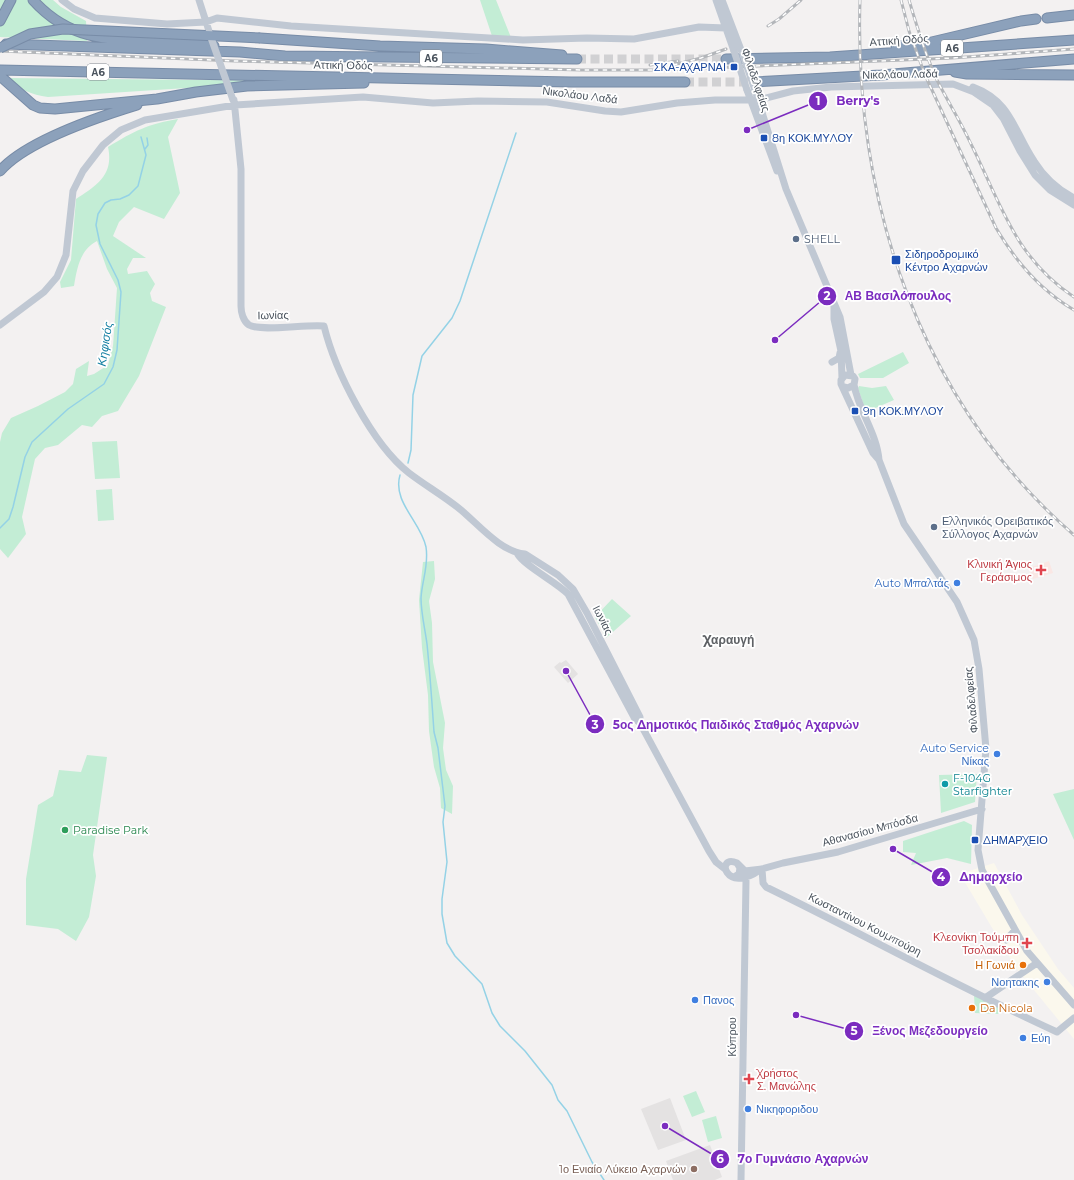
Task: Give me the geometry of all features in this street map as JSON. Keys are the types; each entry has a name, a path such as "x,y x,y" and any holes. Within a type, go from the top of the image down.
{"highway":[{"path":"0,21 11,0"},
{"path":"33,0 59,22 85,35 99,39 209,45 240,52"},
{"path":"1047,18 1074,15"},
{"path":"830,57 875,48 923,44 1020,21 1036,19"},
{"name":"Αττική Οδός","path":"0,44 240,52 301,56 576,59 556,53 380,46 260,38 63,29 30,34 0,48"},
{"name":"Αττική Οδός","path":"726,59 830,57 1074,40"},
{"name":"Α6","path":"755,86 1074,59"},
{"name":"Αττική Οδός","path":"0,70 404,79 686,82"},
{"path":"938,70 967,74 1074,75"},
{"path":"0,76 30,103 40,108 64,108 157,99 202,91 246,86 354,84 404,79"},
{"path":"0,171 16,155 34,145 111,113 157,99"}],"main road":[{"path":"62,0 74,9 95,18 166,24 206,22 217,18 229,18 291,26 523,40 587,38 634,39 699,27 726,28"},
{"name":"Ιωνίας","path":"199,0 234,102 241,169 241,312 247,323 256,327 313,324 324,326 343,378 370,430 380,444 410,474 439,492 486,534 517,553 520,559 554,581 568,594 635,719 640,723 712,855 725,869 728,876 741,876"},
{"name":"Φιλαδελφείας","path":"716,0 726,28 755,86 786,189 842,326 851,375"},
{"name":"Φιλαδελφείας","path":"722,0 737,49 747,90 777,173 786,189"},
{"name":"Νικολάου Λαδά","path":"946,84 967,88 993,105 1004,118 1020,151 1035,175 1050,190 1074,205"},
{"name":"Νικολάου Λαδά","path":"0,325 41,295 57,277 67,249 73,192 83,171 103,145 121,130 145,120 234,102 363,97 433,103 478,101 547,102 612,112 677,103 723,100 751,101 805,90 846,86 968,85 982,90 997,101 1009,114 1033,160 1041,171 1054,185 1074,198"},
{"name":"Φιλαδελφείας","path":"833,302 834,318 841,351 842,378"},
{"path":"832,362 839,358 841,351"},
{"path":"846,374 851,375 855,379 854,385 848,388 844,387 841,382 842,378 846,374"},
{"name":"Φιλαδελφείας","path":"854,385 858,402 878,450 879,460 904,524 953,596 968,623 974,640 980,669 986,749 978,850 981,866 1027,951 1074,1005"},
{"name":"Φιλαδελφείας","path":"844,387 873,453 879,460"},
{"name":"Αθανασίου Μπόσδα","path":"741,876 783,863 863,846 982,809"},
{"path":"712,855 724,861 736,863"},
{"path":"725,869 727,864 736,863"},
{"path":"736,863 741,876"},
{"name":"Κύπρου","path":"736,863 741,876 745,895 741,1180"},
{"name":"Κωσταντίνου Κουμπούρη","path":"762,869 766,887 875,940 985,998 1056,1032 1074,1018"},
{"path":"1006,940 1015,930"},
{"path":"985,998 1037,963"}],"shaded area":[{"name":"Κλινική Άγιος Γεράσιμος","path":"1049,561 1053,573 1033,579 1029,568"},
{"path":"566,660 578,674 568,683 554,667 560,662 561,663"},
{"path":"994,863 1022,915 1058,969 1074,988 1074,1039 1016,968 960,874"},
{"path":"670,1098 686,1140 658,1150 641,1109"},
{"name":"1ο Ενιαίο Λύκειο Αχαρνών","path":"710,1145 722,1177 715,1180 673,1180 666,1161"}],"green space":[{"path":"0,0 53,0 61,7 86,21 87,41 0,37"},
{"path":"480,0 496,0 512,40 493,39"},
{"path":"7,78 294,81 48,97 36,95 26,91"},
{"path":"178,119 168,137 180,193 164,219 134,207 119,222 113,236 146,258 133,258 127,269 128,274 147,271 155,284 150,293 152,301 166,307 139,376 118,411 102,416 92,427 82,425 58,445 45,448 35,459 22,517 26,534 8,558 0,549 0,442 2,433 11,418 65,392 73,384 76,369 89,361 87,376 94,374 108,365 113,346 117,288 107,269 97,241 83,254 76,273 74,286 61,288 60,282 71,260 76,199 97,184 106,172 109,157 108,147 142,129 158,123"},
{"path":"903,352 909,363 883,378 860,378 858,374"},
{"path":"859,386 872,388 886,386 894,400 866,412 858,388"},
{"path":"117,441 120,478 95,479 92,442"},
{"path":"112,489 114,520 98,521 96,490"},
{"path":"434,561 435,579 429,601 432,623 433,662 445,723 443,748 446,770 453,786 452,814 441,808 440,788 434,767 429,731 428,695 422,648 419,600 423,562"},
{"path":"612,599 631,616 606,638 595,617"},
{"name":"Paradise Park","path":"87,755 107,757 93,855 96,876 89,917 76,941 58,929 26,925 26,879 38,805 53,796 59,770 81,772"},
{"path":"977,774 975,802 941,813 939,775"},
{"path":"1074,789 1074,840 1053,794"},
{"path":"964,821 972,825 971,864 947,858 911,865 916,853 903,852 903,841"},
{"path":"974,995 1000,1007 1000,1012 998,1014 975,1013"},
{"path":"696,1091 705,1112 692,1117 683,1096"},
{"path":"716,1116 722,1138 708,1142 702,1120"}],"waterway":[{"path":"408,463 411,450 413,395 422,356 452,318 460,301 516,133"},
{"name":"Κηφισός","path":"0,528 9,519 25,457 32,442 68,409 104,384 113,367 117,350 121,292 118,280 100,244 96,225 98,214 105,203 129,195 138,186 146,155 141,137"},
{"name":"Κηφισός","path":"145,149 148,145 147,138"},
{"path":"400,475 399,485 403,503 419,529 427,554 421,604 427,644 434,732 438,748 445,806 443,822 447,862 442,899 442,914 447,943 455,956 482,984 492,1013 500,1026 525,1051 552,1085 558,1100 567,1111 592,1162 604,1180"}],"tunnel":[{"path":"577,59 726,59"},
{"path":"685,82 752,82"}],"railway":[{"path":"768,26 779,19 801,0"},
{"path":"860,0 861,75 869,150 884,222 907,293 937,360 974,423 1020,482 1074,535"},
{"path":"901,0 909,31 925,75 996,228 1012,252 1030,274 1050,294 1074,310"},
{"path":"909,0 918,30 937,80 967,136 1012,228 1023,247 1037,265 1054,282 1074,297"},
{"path":"673,65 701,58 726,49"},
{"path":"0,51 235,61 581,70 657,70 952,58 1074,49"},
{"path":"650,65 678,61"}],"place":[{"name":"ΣΚΑ-ΑΧΑΡΝΑΙ","path":"734,67"},
{"name":"Berry's","path":"747,130"},
{"name":"8η ΚΟΚ.ΜΥΛΟΥ","path":"764,138"},
{"name":"SHELL","path":"796,239"},
{"name":"Σιδηροδρομικό Κέντρο Αχαρνών","path":"896,260"},
{"name":"ΑΒ Βασιλόπουλος","path":"775,340"},
{"name":"9η ΚΟΚ.ΜΥΛΟΥ","path":"855,411"},
{"name":"Ελληνικός Ορειβατικός Σύλλογος Αχαρνών","path":"934,527"},
{"name":"Κλινική Άγιος Γεράσιμος","path":"1041,570"},
{"name":"Auto Μπαλτάς","path":"957,583"},
{"name":"5ος Δημοτικός Παιδικός Σταθμός Αχαρνών","path":"566,671"},
{"name":"Auto Service Νίκας","path":"997,754"},
{"name":"F-104G Starfighter","path":"945,784"},
{"name":"Paradise Park","path":"65,830"},
{"name":"ΔΗΜΑΡΧΕΙΟ","path":"975,840"},
{"name":"Δημαρχείο","path":"893,849"},
{"name":"Κλεονίκη Τούμπη Τσολακίδου","path":"1027,943"},
{"name":"Η Γωνιά","path":"1023,965"},
{"name":"Νοητακης","path":"1047,982"},
{"name":"Πανος","path":"695,1000"},
{"name":"Da Nicola","path":"972,1008"},
{"name":"Ξένος Μεζεδουργείο","path":"796,1015"},
{"name":"Εύη","path":"1023,1038"},
{"name":"Χρήστος Σ. Μανώλης","path":"749,1079"},
{"name":"Νικηφοριδου","path":"748,1109"},
{"name":"7ο Γυμνάσιο Αχαρνών","path":"665,1126"},
{"name":"1ο Ενιαίο Λύκειο Αχαρνών","path":"694,1169"}],"district":[{"name":"Χαραυγή","path":"729,640"}]}
